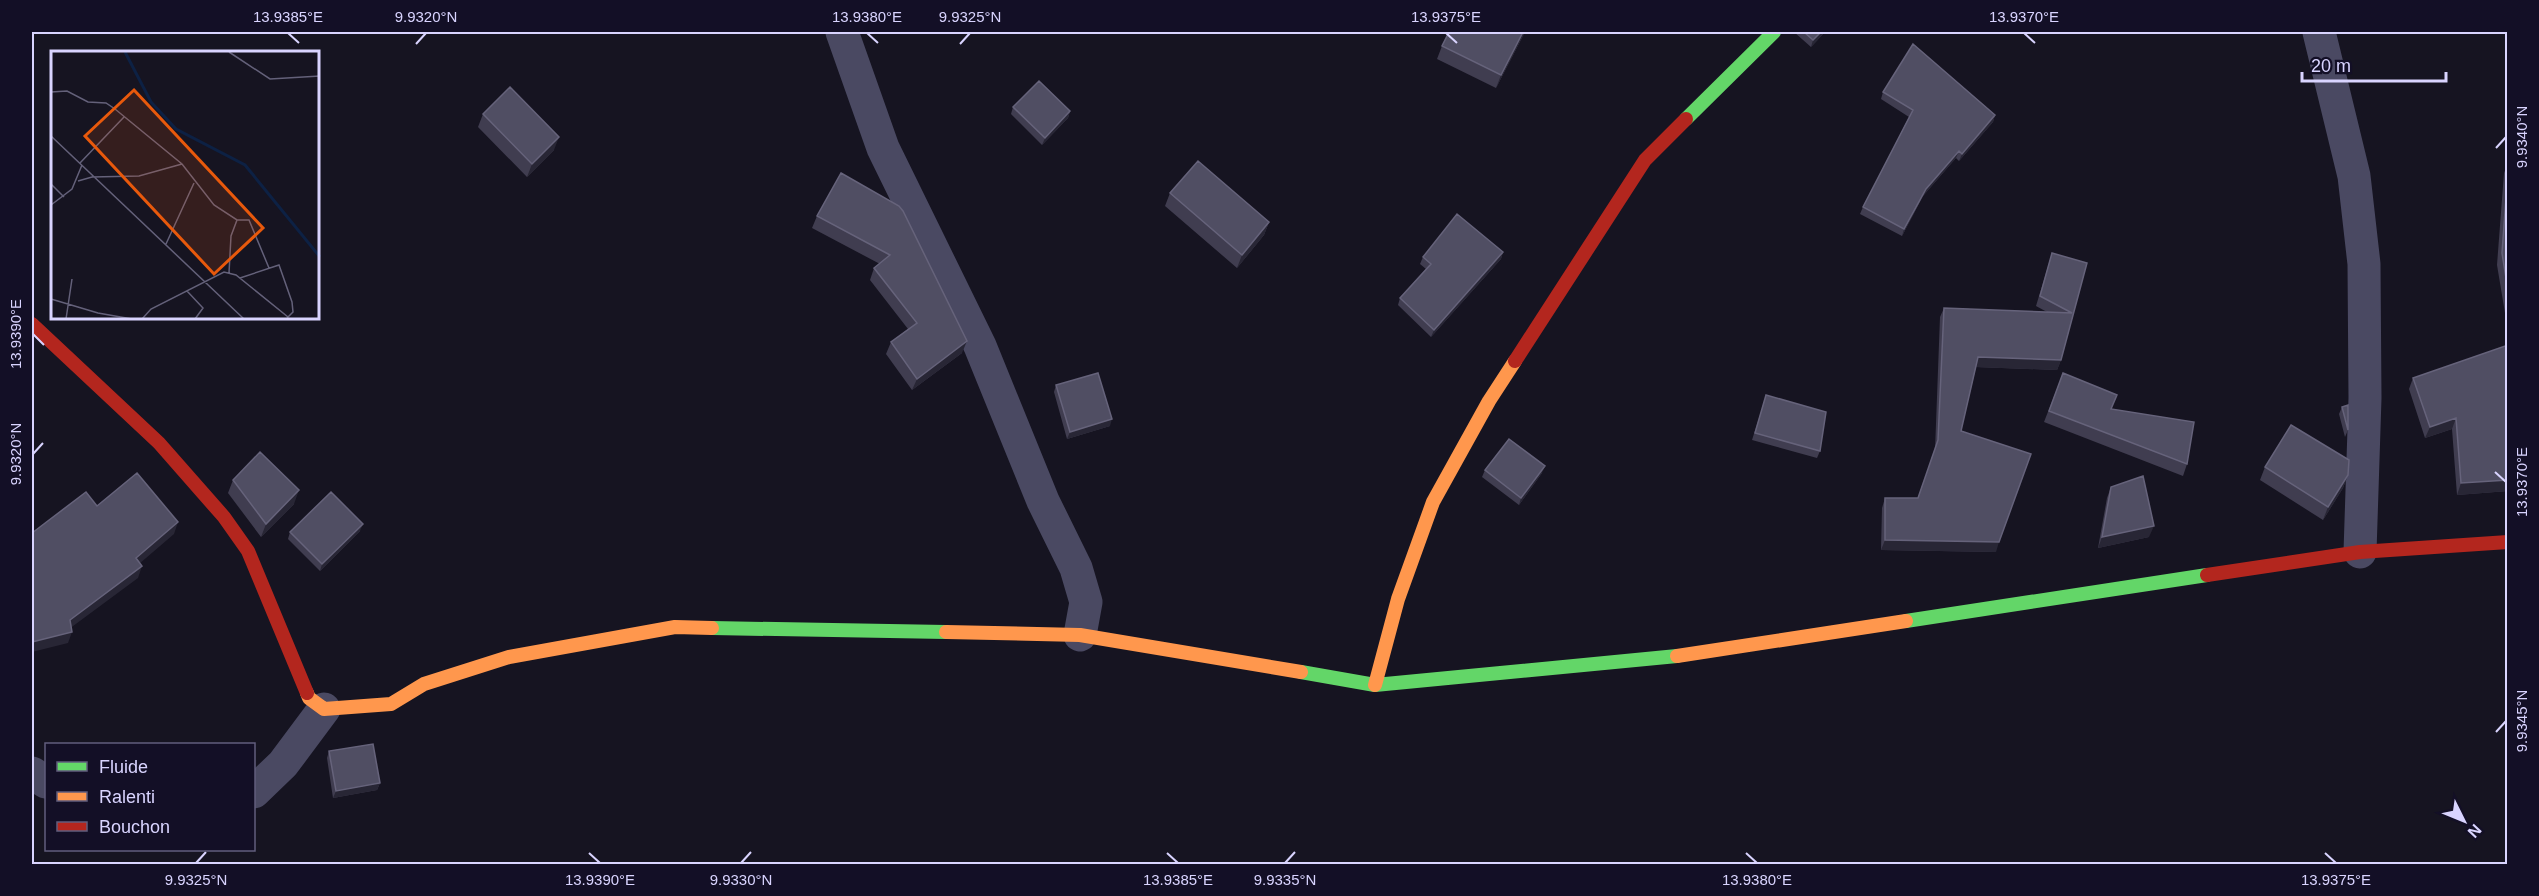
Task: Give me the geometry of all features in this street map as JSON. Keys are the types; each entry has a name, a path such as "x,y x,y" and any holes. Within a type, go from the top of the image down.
{"street":[{"path":"842,32 883,148 980,346 1043,501 1076,568 1086,602 1080,635"},
{"path":"1376,685 1398,599 1433,502 1489,401 1645,160 1774,32"},
{"path":"2319,32 2355,176 2364,264 2365,398 2360,552"},
{"path":"32,324 159,443 224,517 248,551 309,698 324,709 391,704 423,684 509,657 675,627 1080,635 1376,685 1649,660 2360,552 2508,542"},
{"path":"255,791 283,764 324,709"},
{"path":"32,773 45,781"}],"building":[{"path":"1449,32 1523,32 1501,75 1442,46"},
{"path":"1804,32 1821,32 1813,40"},
{"path":"1913,44 1995,115 1962,154 1959,151 1926,189 1904,229 1863,207 1913,110 1883,92"},
{"path":"1039,81 1070,111 1045,138 1013,107"},
{"path":"510,87 559,137 532,164 483,114"},
{"path":"1198,161 1269,222 1242,255 1170,193"},
{"path":"2508,171 2508,291 2502,253"},
{"path":"841,173 899,206 903,211 967,341 917,379 891,342 917,323 874,268 890,255 817,216"},
{"path":"1457,214 1503,252 1434,330 1400,298 1431,264 1423,257"},
{"path":"2052,253 2087,263 2061,360 1978,357 1961,431 2031,454 1999,542 1885,540 1885,498 1918,498 1938,440 1944,308 2072,313 2040,296"},
{"path":"2508,345 2508,480 2461,483 2456,418 2430,427 2413,378"},
{"path":"1098,373 1112,419 1070,432 1056,385"},
{"path":"2063,373 2117,395 2111,409 2194,422 2187,464 2049,411"},
{"path":"1766,395 1826,412 1820,451 1755,433"},
{"path":"2348,405 2348,430 2342,407"},
{"path":"2291,425 2349,460 2348,475 2328,507 2265,467"},
{"path":"1509,439 1545,466 1521,498 1485,470"},
{"path":"260,452 299,490 266,524 233,480"},
{"path":"137,473 178,522 136,558 142,566 70,620 72,632 32,642 32,533 86,492 97,506"},
{"path":"2143,476 2154,526 2102,537 2111,487"},
{"path":"331,492 363,524 322,564 290,532"},
{"path":"373,744 380,783 336,791 329,751"}],"traffic: fast":[{"path":"1686,119 1774,32"},
{"path":"1906,621 2207,575"},
{"path":"712,628 946,632"},
{"path":"1301,672 1375,685 1677,656"}],"traffic: slow":[{"path":"1375,685 1398,599 1433,502 1489,401 1515,361"},
{"path":"1677,656 1906,621"},
{"path":"307,693 309,698 324,709 391,704 424,684 509,657 675,627 712,628"},
{"path":"946,632 1080,635 1301,672"}],"traffic: jam":[{"path":"1515,361 1645,160 1686,119"},
{"path":"32,324 159,443 224,517 248,551 307,693"},
{"path":"2207,575 2360,552 2508,542"}]}
